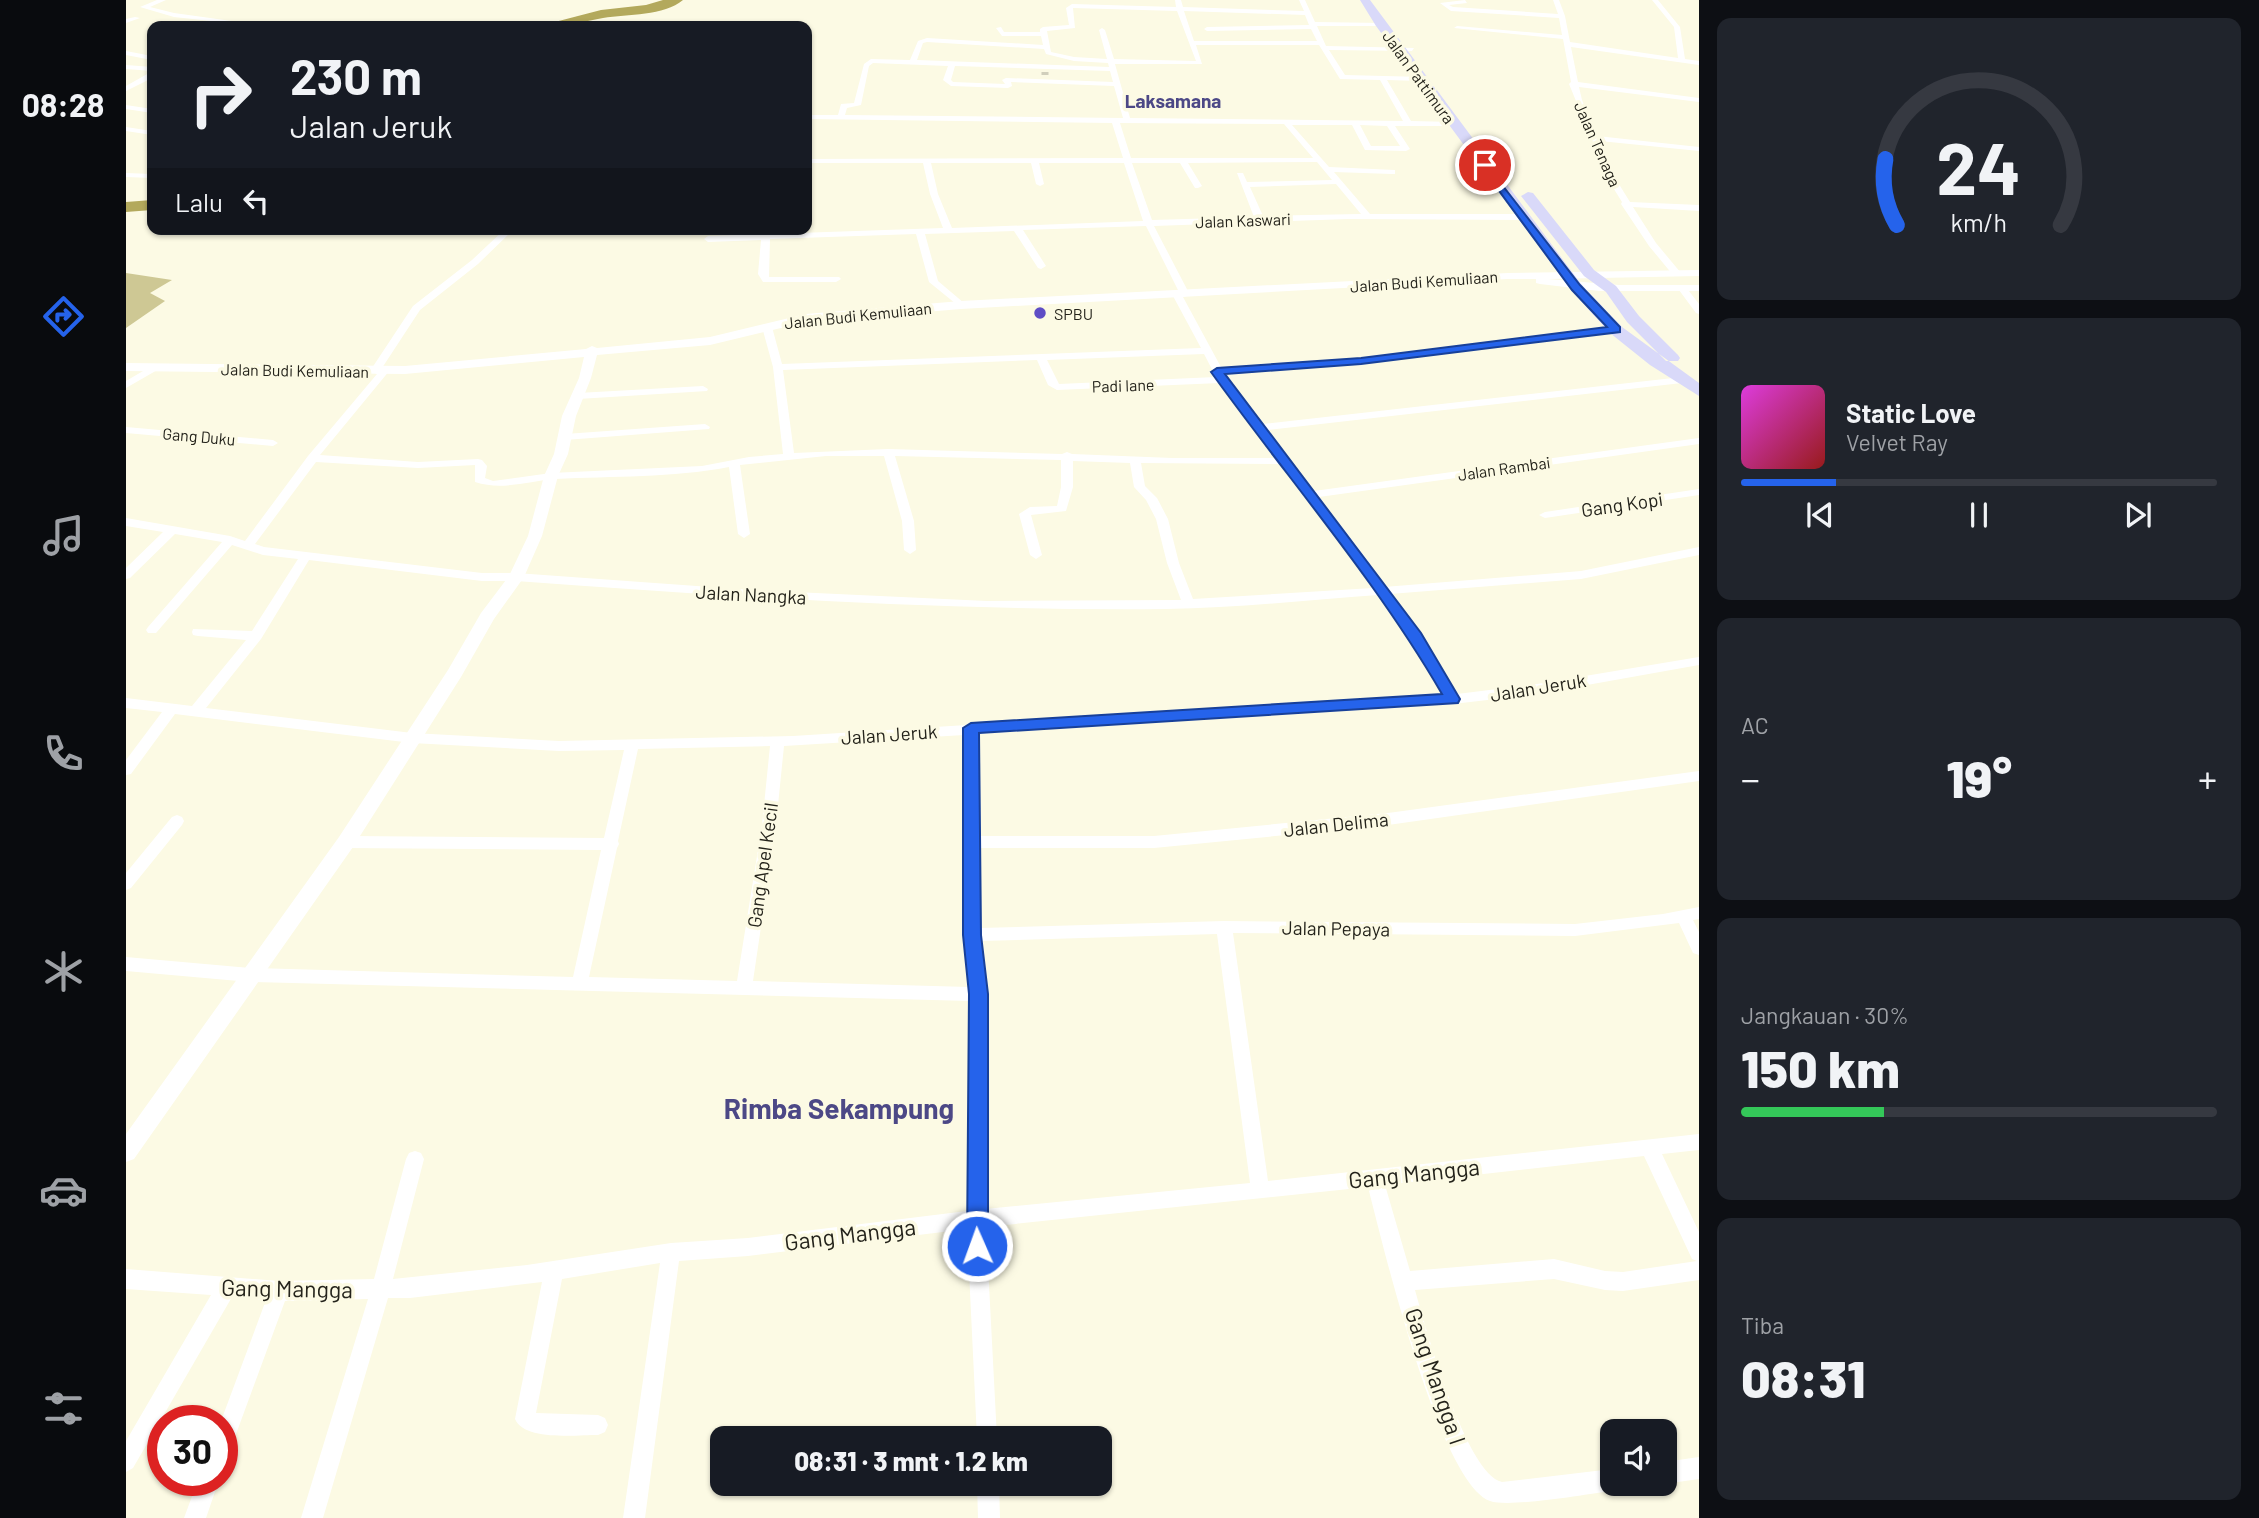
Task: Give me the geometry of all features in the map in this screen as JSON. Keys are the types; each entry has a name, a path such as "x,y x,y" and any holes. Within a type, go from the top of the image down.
{"main road":[{"name":"Jalan Pattimura","path":"1365,0 1380,24 1406,49 1480,135"},
{"name":"Jalan Pattimura","path":"1377,0 1420,79 1572,281 1616,330 1691,380"},
{"path":"1522,188 1589,273 1611,289 1699,391"}],"street":[{"path":"163,0 143,7 174,15 226,21"},
{"path":"1050,56 1200,63 1178,0"},
{"path":"1302,0 1322,46 1343,77 1420,79"},
{"name":"Jalan Tenaga","path":"1556,0 1567,40 1573,84 1595,138 1625,204 1676,273"},
{"path":"1655,0 1677,27 1682,61"},
{"path":"1465,2 1443,3 1449,9 1562,16"},
{"path":"1046,73 1050,56 1045,28 1073,27 1069,8 1072,6 1308,13"},
{"path":"126,21 137,18"},
{"path":"1480,21 1493,22"},
{"path":"1207,29 1380,24"},
{"path":"1551,26 1563,26"},
{"path":"999,28 1002,34 1045,34"},
{"path":"1457,28 1567,40 1699,63"},
{"path":"1102,30 1127,120"},
{"path":"914,63 920,42 927,40 1047,47"},
{"path":"1192,43 1406,49"},
{"path":"126,53 147,57"},
{"path":"841,117 844,106 857,105 869,62 1003,66 1117,84"},
{"path":"952,65 947,80 951,84 1008,86 1003,66"},
{"path":"126,67 147,69"},
{"path":"1006,80 1046,73 1112,69"},
{"path":"127,87 147,77"},
{"path":"1383,79 1408,123"},
{"path":"1573,84 1699,100"},
{"path":"127,87 147,89"},
{"path":"126,107 147,110"},
{"path":"812,117 1454,124"},
{"path":"1115,120 1148,222 1220,376 1416,636 1452,699"},
{"path":"1286,122 1368,216"},
{"path":"1354,123 1368,148 1406,149 1390,124"},
{"path":"126,129 147,133"},
{"path":"1595,138 1699,149"},
{"path":"926,160 934,194 949,231"},
{"path":"1034,160 1040,184"},
{"path":"812,161 1320,160"},
{"path":"1183,161 1198,186"},
{"path":"1326,169 1392,172"},
{"path":"1240,175 1259,218"},
{"path":"126,176 147,176"},
{"path":"1245,185 1336,181"},
{"path":"1625,204 1699,208"},
{"name":"Jalan Kaswari","path":"708,239 1259,218 1524,217"},
{"path":"1017,228 1041,266"},
{"path":"920,232 933,282 961,305"},
{"path":"247,547 380,371 416,307 475,262 504,235"},
{"path":"766,238 763,274 766,280 836,279"},
{"path":"1572,281 1589,273 1699,273"},
{"name":"Jalan Budi Kemuliaan","path":"126,367 380,371 710,341 821,316 961,305 1508,276 1572,281"},
{"path":"1572,281 1611,289 1699,288"},
{"path":"1682,288 1699,311"},
{"path":"767,327 778,367 789,455"},
{"path":"1220,376 1616,330"},
{"path":"126,1152 346,842 455,673 487,617 516,577 534,536 565,438 569,416 592,350"},
{"path":"778,367 1207,351"},
{"name":"Padi lane","path":"1041,358 1054,385 1058,387 1220,376"},
{"path":"126,385 155,367"},
{"path":"1258,428 1691,380"},
{"path":"578,396 703,388"},
{"path":"565,438 705,428"},
{"name":"Gang Duku","path":"126,430 273,443"},
{"name":"Jalan Rambai","path":"1308,495 1699,441"},
{"path":"312,458 418,465 478,462 481,466 479,480 485,484 551,476 702,469 789,455 888,452 1283,461"},
{"path":"888,452 908,521 911,550"},
{"path":"1036,555 1025,514 1030,510 1062,509 1067,487 1067,455"},
{"path":"1135,459 1140,487 1151,498 1162,519 1173,563 1188,603"},
{"path":"734,463 744,534"},
{"name":"Gang Kopi","path":"1545,514 1699,492"},
{"name":"Jalan Nangka","path":"126,522 230,540 247,547 305,557 482,577 987,605 1188,603 1381,591 1581,575 1699,551"},
{"path":"126,575 171,531"},
{"path":"152,630 230,540"},
{"path":"195,712 256,636 305,557"},
{"path":"198,632 256,636"},
{"name":"Jalan Jeruk","path":"126,703 412,738 559,746 778,741 1452,699 1531,690 1699,661"},
{"path":"126,771 171,710"},
{"path":"971,728 972,935 978,994 976,1219 986,1426"},
{"name":"Gang Apel Kecil","path":"744,989 769,825 778,741"},
{"path":"580,983 632,743"},
{"name":"Jalan Delima","path":"971,842 1154,842 1388,819 1699,776"},
{"path":"126,884 177,821"},
{"path":"346,842 612,844"},
{"path":"1691,914 1699,948"},
{"name":"Jalan Pepaya","path":"972,935 1224,926 1548,931 1600,928 1691,914"},
{"path":"1224,926 1260,1189"},
{"path":"126,964 250,975 978,994"},
{"name":"Gang Mangga","path":"126,1279 279,1291 381,1289 554,1271 671,1252 748,1247 976,1219 1159,1202 1699,1142"},
{"path":"1650,1147 1699,1252"},
{"path":"312,1518 381,1289 415,1159"},
{"name":"Gang Mangga I","path":"1374,1177 1432,1376 1458,1446 1488,1489 1517,1493 1600,1482"},
{"path":"634,1518 671,1252"},
{"path":"1404,1281 1554,1269 1619,1281 1699,1270"},
{"path":"554,1271 525,1419 531,1423 598,1424"},
{"path":"126,1461 226,1287"},
{"path":"237,1405 279,1291"},
{"path":"1677,1471 1699,1468"},
{"path":"195,1518 203,1496"},
{"path":"988,1496 989,1518"}],"shaded area":[{"path":"126,273 172,280 150,293 165,301 126,328"}],"waterway":[{"path":"575,21 601,14 647,9 677,0"},
{"path":"126,207 147,205"}],"place":[{"name":"SPBU","path":"1040,313"}],"district":[{"name":"Laksamana","path":"1173,100"},
{"name":"Rimba Sekampung","path":"839,1108"}],"route":[{"path":"977,1246 978,994 972,935 971,728 1452,699 1416,636 1217,372 1361,361 1616,330 1576,288 1485,165"}]}
